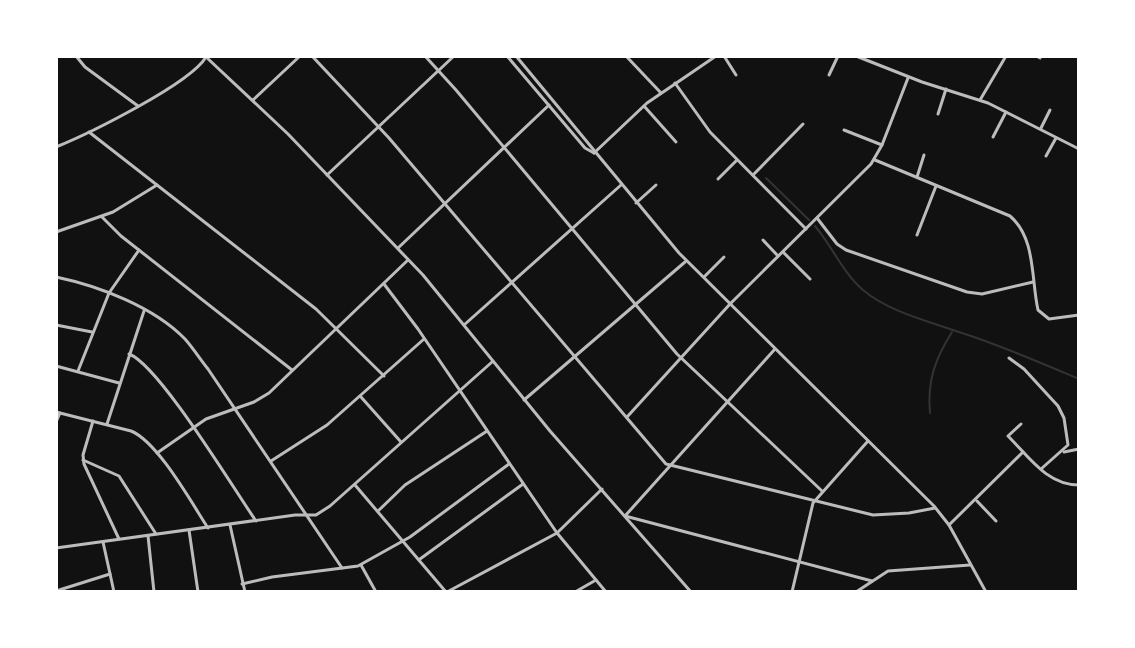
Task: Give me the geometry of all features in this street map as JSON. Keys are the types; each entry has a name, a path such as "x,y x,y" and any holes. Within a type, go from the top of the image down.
{"street":[{"path":"76,56 85,67 138,106"},
{"path":"56,147 138,106 197,68 206,56 398,248 524,400 691,592"},
{"path":"253,100 300,56"},
{"path":"312,56 445,203 666,464 877,515 935,508"},
{"path":"425,56 682,359 822,491"},
{"path":"327,175 454,56"},
{"path":"507,56 585,148 594,153"},
{"path":"626,56 661,93"},
{"path":"594,153 644,106 716,56"},
{"path":"724,56 736,75"},
{"path":"829,75 838,56"},
{"path":"856,56 908,78 980,100 1079,149"},
{"path":"980,100 1006,56"},
{"path":"519,57 590,143 594,153 686,261 935,508 949,525 986,592"},
{"path":"627,417 730,304 874,159 908,78"},
{"path":"675,83 710,132 806,229"},
{"path":"938,114 946,89"},
{"path":"398,248 549,105"},
{"path":"644,106 676,142"},
{"path":"1040,129 1050,110"},
{"path":"993,137 1006,111"},
{"path":"753,175 803,124"},
{"path":"844,130 882,145"},
{"path":"89,132 295,292 384,376"},
{"path":"1046,156 1056,137"},
{"path":"917,177 924,155"},
{"path":"874,159 1014,219 1026,238 1037,307 1043,316 1053,319 1079,315"},
{"path":"718,179 737,160"},
{"path":"56,232 102,217 157,185"},
{"path":"464,325 621,185"},
{"path":"636,203 656,185"},
{"path":"917,235 937,185"},
{"path":"102,217 113,230 293,370"},
{"path":"817,218 837,244 846,250 967,292 982,294 1033,282"},
{"path":"763,240 778,256"},
{"path":"78,371 109,293 139,250"},
{"path":"783,252 810,279"},
{"path":"703,278 724,257"},
{"path":"157,453 219,413 261,398 408,260"},
{"path":"524,400 686,261"},
{"path":"56,277 92,285 109,293 144,311 184,338 342,568"},
{"path":"384,284 557,533 606,592"},
{"path":"107,424 144,311"},
{"path":"56,325 93,332"},
{"path":"271,461 321,430 425,339"},
{"path":"625,516 775,349"},
{"path":"129,354 142,361 155,376 256,521"},
{"path":"1009,358 1026,370 1061,410 1068,445 1041,469"},
{"path":"56,548 318,514 355,485 493,361"},
{"path":"56,366 119,383"},
{"path":"361,397 401,442"},
{"path":"56,422 58,412 138,434 157,453 208,528"},
{"path":"93,421 83,460 119,539"},
{"path":"1021,424 1008,436 1060,483 1079,485"},
{"path":"378,511 405,485 487,431"},
{"path":"792,592 815,502 868,441"},
{"path":"1060,453 1079,449"},
{"path":"949,525 1024,452"},
{"path":"83,460 119,476 157,534"},
{"path":"242,584 361,565 404,541 509,464"},
{"path":"420,559 523,484"},
{"path":"355,485 447,592 557,533 602,489"},
{"path":"975,500 996,521"},
{"path":"625,516 872,581"},
{"path":"230,525 245,592"},
{"path":"189,530 198,592"},
{"path":"148,535 154,592"},
{"path":"103,542 114,592"},
{"path":"361,565 376,592"},
{"path":"856,592 892,570 971,565"},
{"path":"56,591 110,574"},
{"path":"575,592 597,580"}],"waterway":[{"path":"766,178 809,220"},
{"path":"815,226 856,283 873,298 909,315 1004,348 1079,379"},
{"path":"930,413 934,371 952,332"}]}
